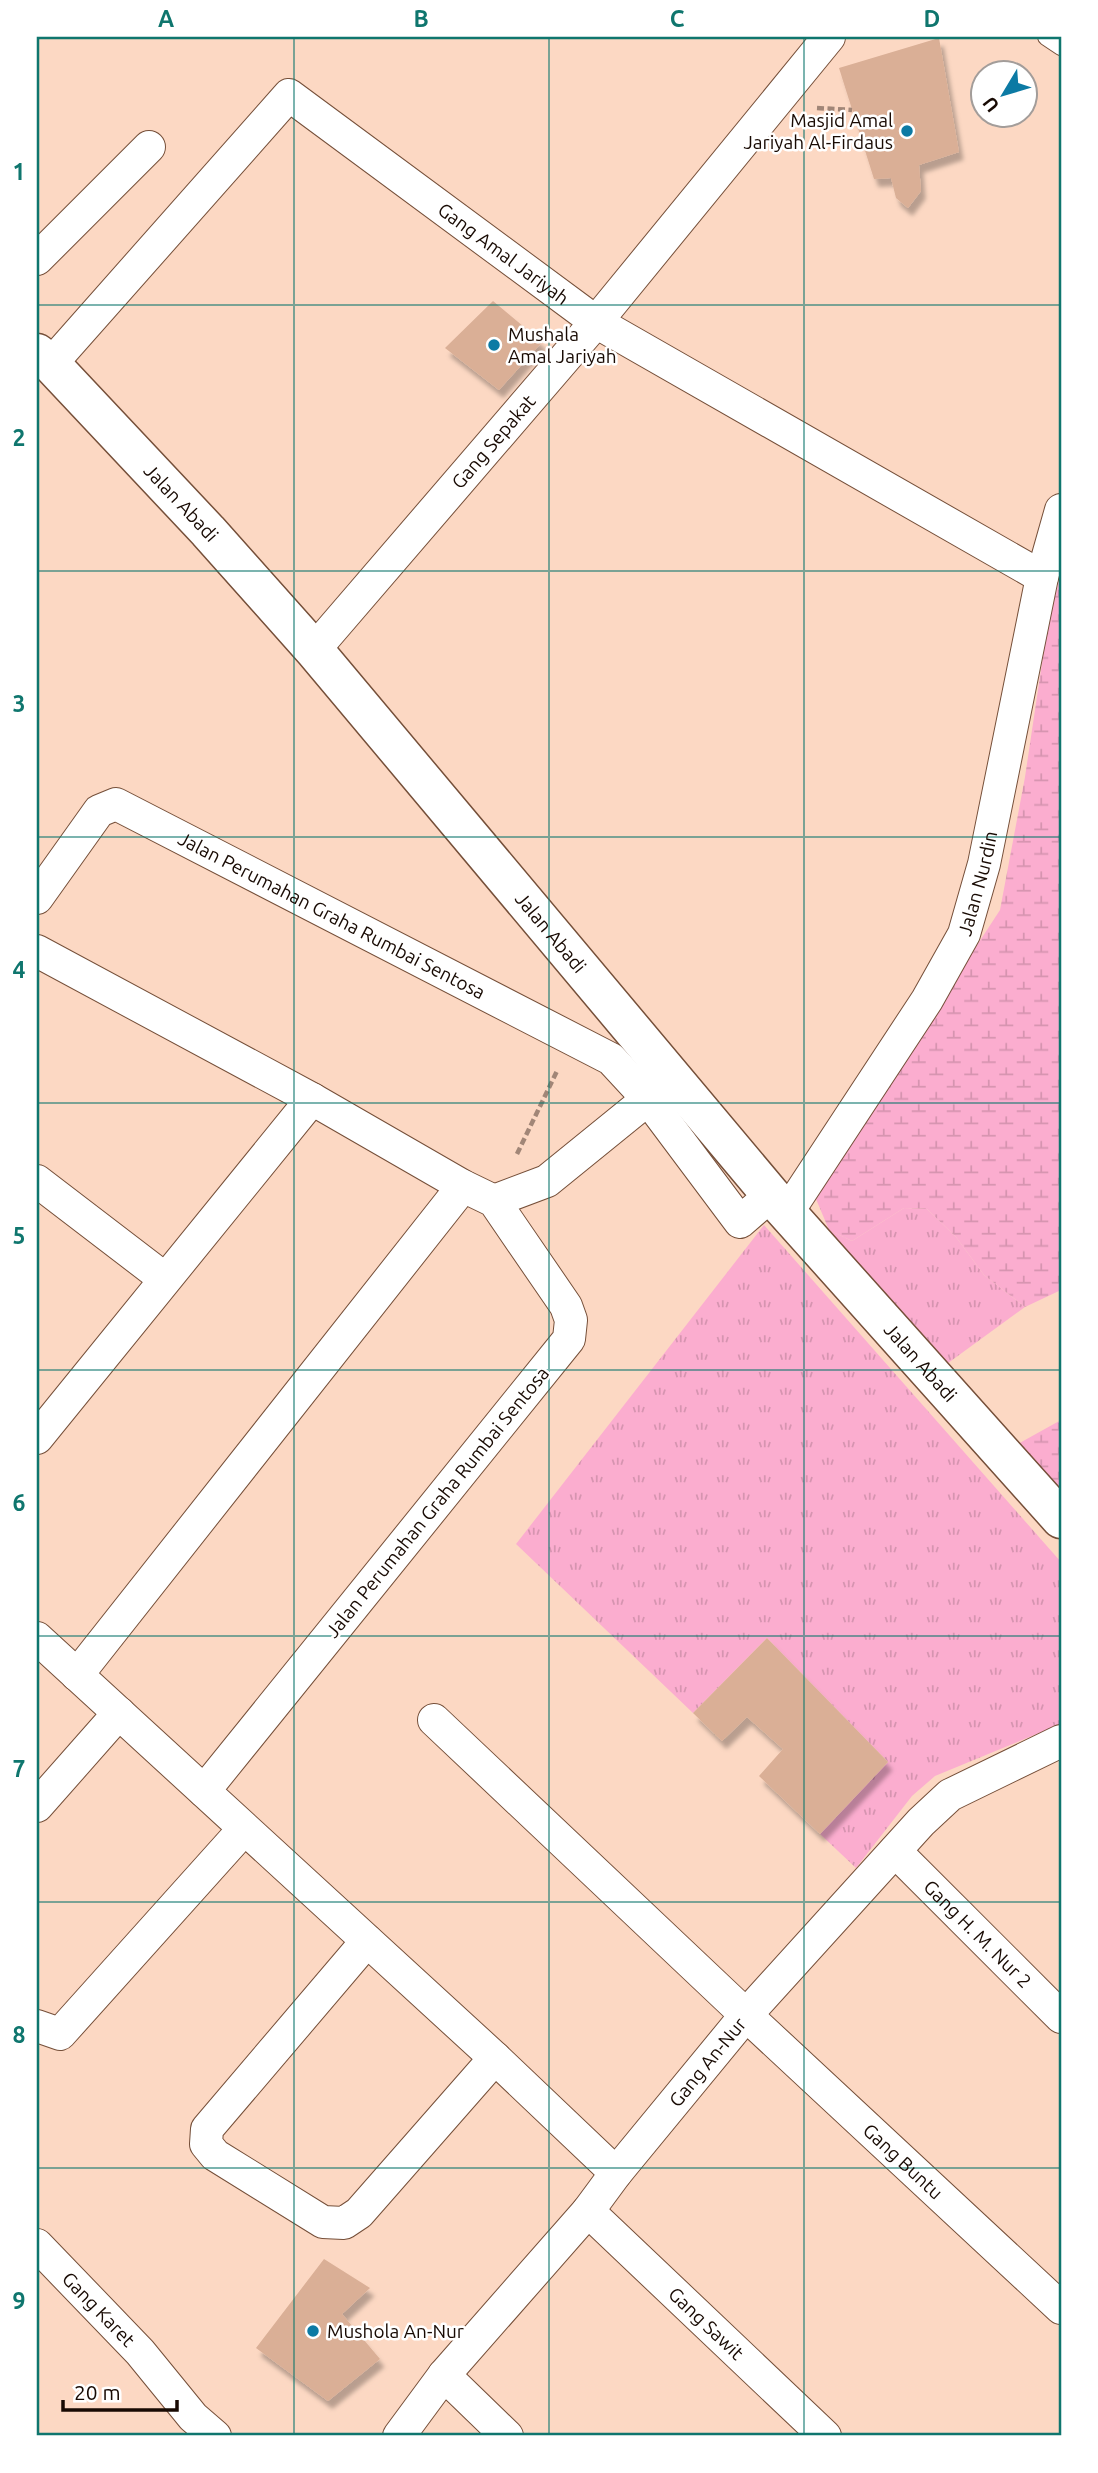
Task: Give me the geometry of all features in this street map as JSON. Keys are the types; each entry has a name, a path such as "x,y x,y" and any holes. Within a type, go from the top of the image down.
{"street":[{"name":"Gang Sepakat","path":"314,650 596,323 829,37"},
{"name":"Gang Amal Jariyah","path":"44,358 289,95 596,323 1042,577"},
{"path":"37,259 149,147"},
{"name":"Jalan Abadi","path":"44,358 208,531 314,650 656,1083 779,1204 1061,1518"},
{"name":"Jalan Nurdin","path":"740,1222 779,1204 927,1000 964,934 984,864 1042,577 1061,510"},
{"name":"Jalan Perumahan Graha Rumbai Sentosa","path":"37,898 99,811 116,804 656,1083 740,1222"},
{"name":"Jalan Perumahan Graha Rumbai Sentosa","path":"37,951 312,1099 494,1201 566,1306 572,1320 569,1339 204,1791"},
{"path":"494,1201 547,1181 656,1083"},
{"path":"37,1438 47,1404 164,1279 312,1099"},
{"path":"37,1181 164,1279"},
{"path":"77,1675 463,1186"},
{"path":"37,1638 495,2058 616,2173"},
{"path":"37,1806 119,1713"},
{"name":"Gang Buntu","path":"434,1720 1061,2308"},
{"name":"Gang An-Nur","path":"399,2436 444,2375 588,2211 746,2015 921,1822 950,1796 1061,1741"},
{"path":"37,2026 60,2034 244,1829"},
{"name":"Gang H. M. Nur 2","path":"895,1851 1061,2017"},
{"path":"366,1941 207,2129 206,2144 215,2155 323,2222 344,2222 359,2213 495,2058"},
{"name":"Gang Sawit","path":"588,2211 825,2436"},
{"name":"Gang Karet","path":"37,2245 140,2352 194,2430"},
{"path":"444,2375 507,2436"}],"lane":[{"path":"1046,37 1061,47"}],"path":[{"path":"494,1201 573,1039"}],"green space":[{"path":"1061,573 1061,1290 1025,1307 984,1275 956,1237 927,1209 904,1208 852,1241 829,1230 816,1199 842,1152 1000,910 1025,777 1048,623"},
{"path":"904,1208 927,1209 956,1237 984,1275 1025,1307 944,1366 829,1241 829,1230 852,1241"},
{"path":"764,1225 1061,1562 1061,1724 935,1776 912,1796 856,1868 820,1834 888,1762 767,1638 693,1713 516,1544"},
{"path":"1061,1420 1061,1496 1016,1445"}],"building":[{"name":"Masjid Amal Jariyah Al-Firdaus","path":"939,38 959,152 919,165 921,191 908,208 896,198 891,178 874,179 839,68"},
{"name":"Mushala Amal Jariyah","path":"493,301 542,342 499,390 445,348"},
{"path":"767,1638 888,1762 820,1834 759,1776 783,1749 747,1717 722,1741 693,1713"},
{"name":"Mushola An-Nur","path":"324,2259 370,2288 342,2314 380,2359 328,2401 256,2348"}],"place":[{"name":"Masjid Amal Jariyah Al-Firdaus","path":"907,131"},
{"name":"Mushala Amal Jariyah","path":"494,345"},
{"name":"Mushola An-Nur","path":"313,2331"}]}
